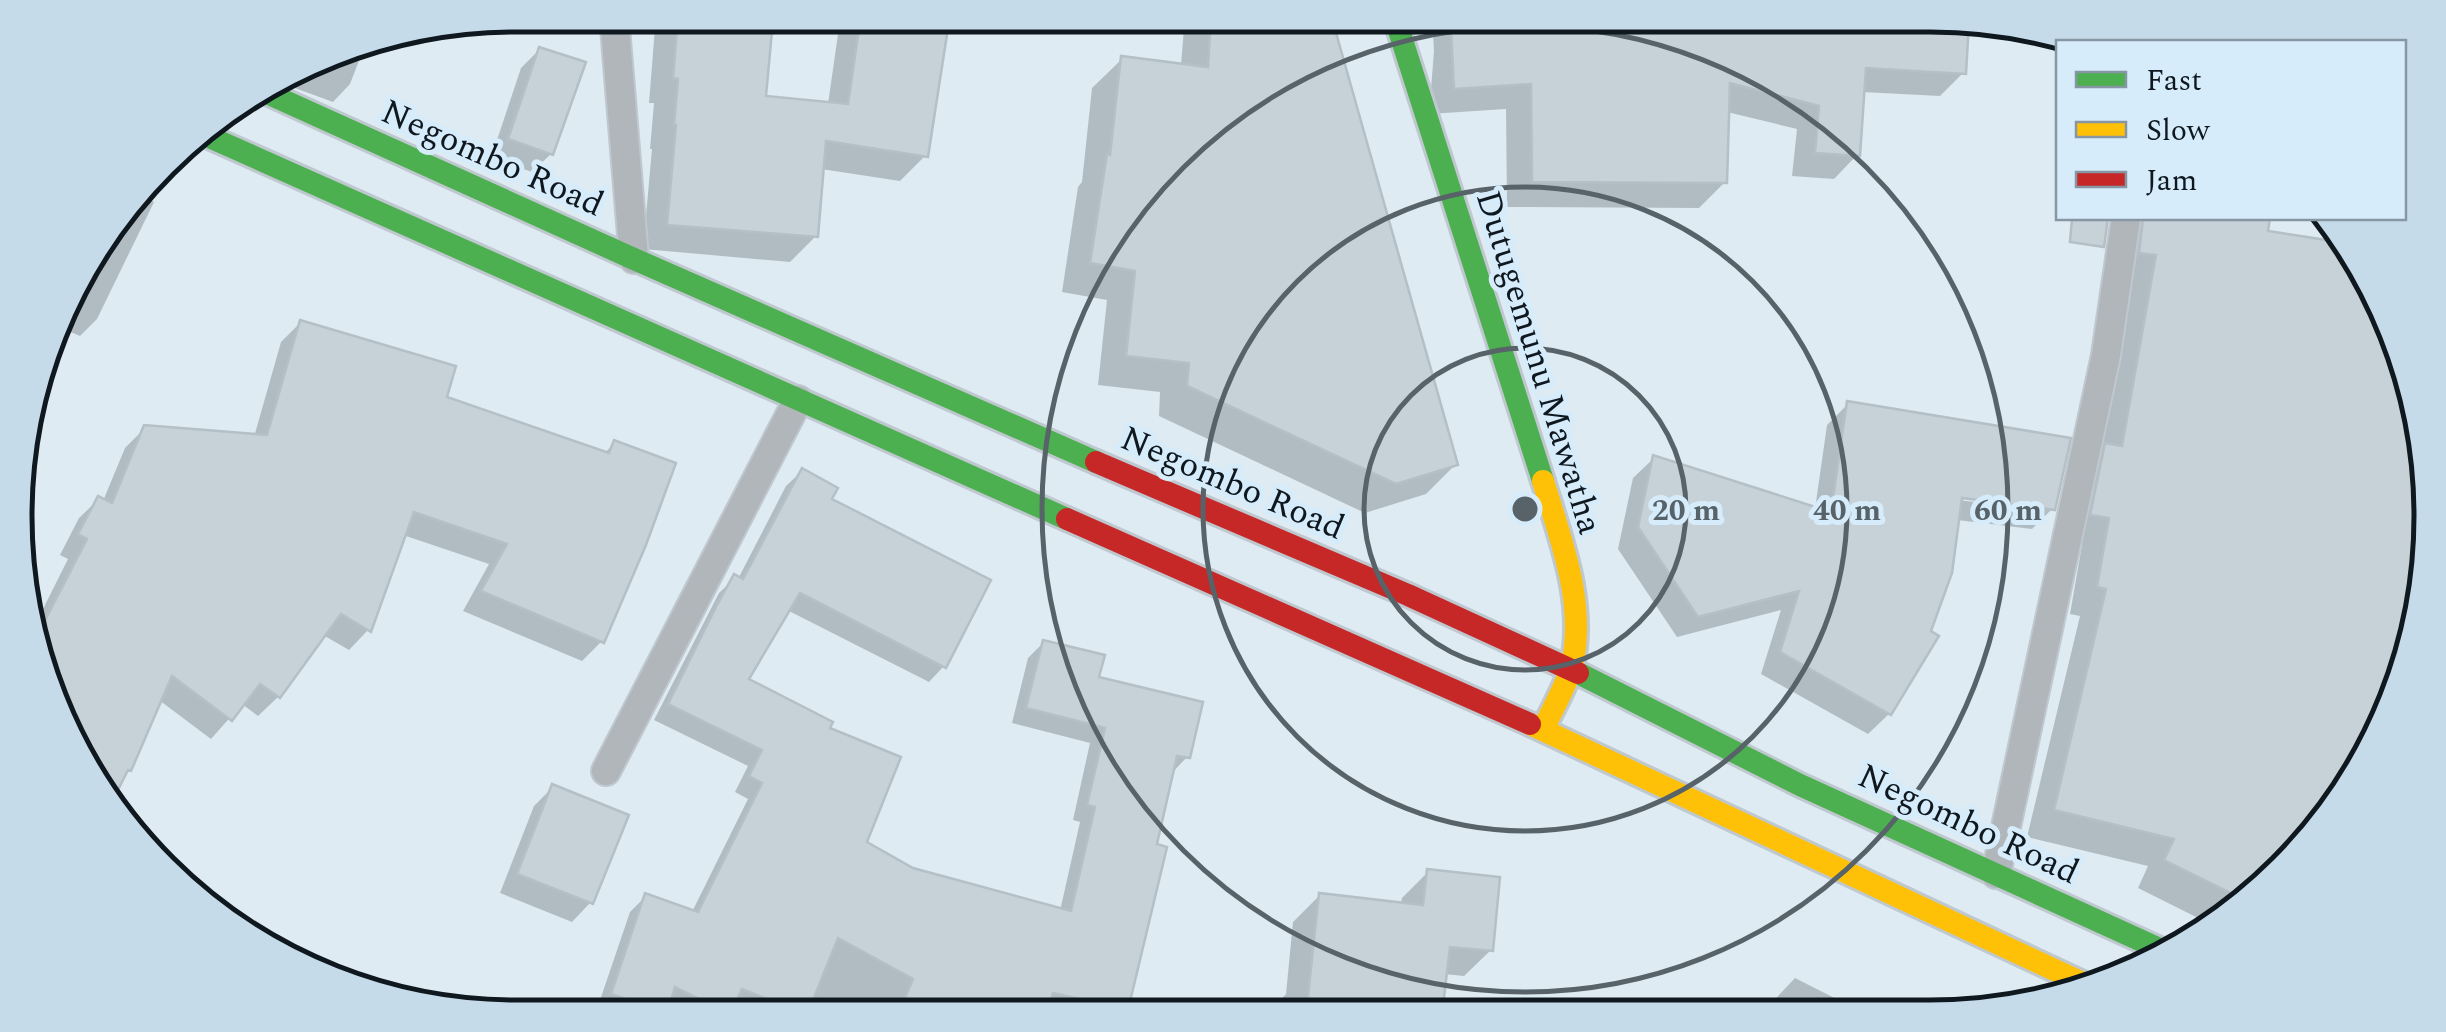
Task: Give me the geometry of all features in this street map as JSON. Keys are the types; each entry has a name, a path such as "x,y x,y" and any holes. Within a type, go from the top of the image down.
{"main road":[{"name":"Dutugemunu Mawatha","path":"1399,32 1571,579 1578,628 1571,669 1543,730"},
{"name":"Negombo Road","path":"275,96 634,259 1390,587 1571,669 1800,785 2152,946"},
{"path":"213,139 1543,730 2072,978"}],"lane":[{"path":"615,32 634,259"},
{"path":"1996,874 2106,355 2126,220"},
{"path":"606,772 798,400"}],"building":[{"path":"677,32 772,32 766,96 848,104 859,32 947,32 928,157 826,141 818,237 667,225 678,79 673,78"},
{"path":"1210,32 1336,32 1458,465 1396,484 1187,386 1189,363 1126,356 1135,271 1090,263 1107,154 1110,155 1121,56 1208,67"},
{"path":"1451,32 1968,35 1966,74 1866,68 1860,156 1815,153 1819,106 1730,83 1727,183 1532,182 1531,84 1454,89"},
{"path":"539,47 586,62 553,155 508,139"},
{"path":"2072,220 2108,220 2104,247 2070,242"},
{"path":"2143,220 2270,220 2268,231 2327,240 2377,331 2397,391 2409,453 2414,516 2409,579 2397,641 2377,701 2349,758 2314,810 2272,858 2232,894 2164,860 2174,839 2054,810 2106,589 2097,587 2109,518 2090,515 2105,443 2122,446 2156,255 2139,253"},
{"path":"300,320 456,366 447,397 609,453 614,440 676,463 604,643 481,591 507,544 414,512 371,632 341,614 280,698 260,684 232,721 172,676 131,771 128,770 118,790 69,701 45,621 87,539 78,534 98,496 112,503 144,425 267,435"},
{"path":"1847,401 2071,438 2055,510 1962,498 1952,573 1931,631 1939,636 1891,715 1780,652 1799,591 1698,617 1638,527 1653,455 1831,512"},
{"path":"802,468 838,488 832,499 991,580 946,668 800,593 749,679 833,722 830,728 901,757 867,842 913,868 1071,911 1095,807 1087,805 1105,728 1026,708 1043,640 1105,655 1099,677 1203,702 1190,758 1177,756 1157,844 1167,847 1130,1000 1084,1000 1053,993 1051,1000 904,1000 913,979 838,938 813,1000 770,1000 742,989 737,1000 701,1000 675,987 671,1000 629,1000 611,994 645,893 698,912 762,783 749,776 762,750 668,704 734,574 743,579"},
{"path":"552,784 629,815 593,904 517,874"},
{"path":"1427,869 1500,877 1493,951 1450,947 1444,1000 1308,1000 1319,893 1423,905"}],"traffic: fast":[{"path":"1399,32 1543,481"},
{"path":"275,97 1096,462"},
{"path":"213,139 1067,519"},
{"path":"1578,673 1800,785 2152,946"}],"traffic: slow":[{"path":"1543,481 1570,572 1576,619 1572,665 1543,730"},
{"path":"1530,724 2072,978"}],"traffic: jam":[{"path":"1096,462 1408,595 1578,673"},
{"path":"1067,519 1530,724"}]}
